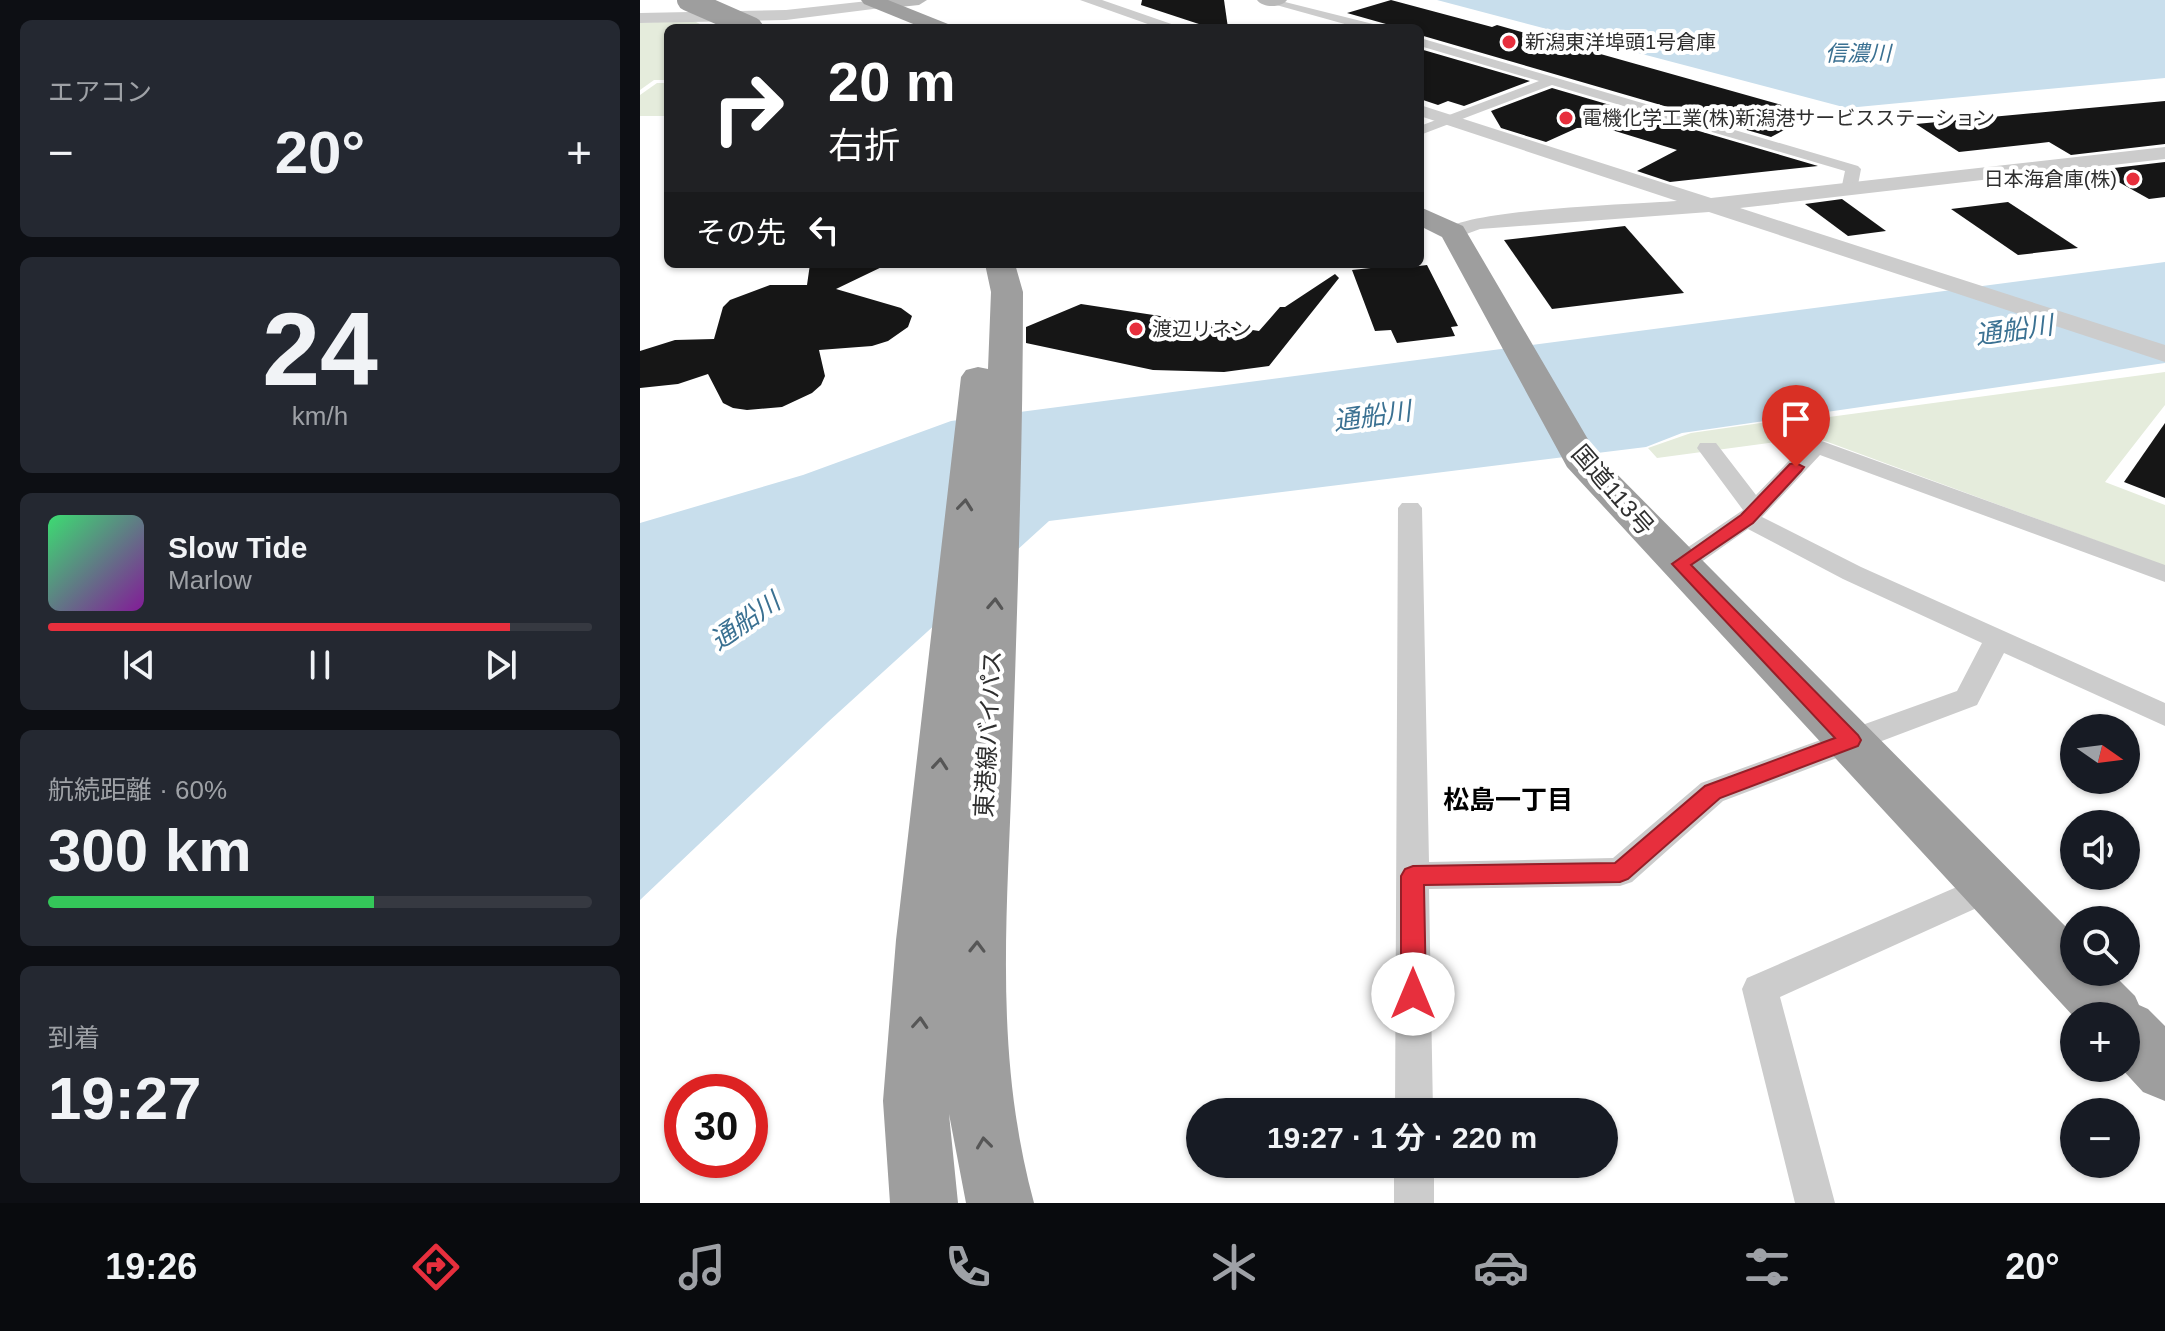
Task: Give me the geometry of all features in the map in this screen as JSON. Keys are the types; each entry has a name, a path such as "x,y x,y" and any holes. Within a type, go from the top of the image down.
{"highway":[{"path":"688,0 743,24"},
{"path":"730,0 771,24"},
{"path":"876,2 931,24"},
{"path":"1424,217 1453,232"},
{"name":"国道113号","path":"1453,232 1580,459 2100,1002"},
{"name":"東港線バイパス","path":"924,1203 915,1101 928,910 980,352 982,296 978,268"},
{"name":"東港線バイパス","path":"1000,1203 986,1159 976,1081 977,934 1006,355 1007,292 1001,268"},
{"path":"2140,1044 2165,1070"}],"main road":[{"path":"876,2 919,0"},
{"path":"1266,0 1279,0"}],"street":[{"path":"1087,0 1162,24"},
{"path":"1266,0 1359,24"},
{"path":"640,18 786,15 876,2"},
{"path":"1339,24 1349,21"},
{"path":"1424,43 1853,169 1849,190"},
{"path":"1424,129 1551,81"},
{"path":"1424,111 2165,354"},
{"path":"1453,232 1477,223 1710,205 2165,153"},
{"path":"1681,564 1751,515 1816,446 2165,574"},
{"path":"1708,448 1751,515 1852,573 2165,715"},
{"path":"1410,508 1414,1098"},
{"path":"1413,876 1620,872 1712,792 1967,698 1997,640"},
{"path":"1815,1203 1760,989 1989,887"},
{"path":"903,1203 915,1101"},
{"path":"1414,1178 1414,1203"}],"green space":[{"path":"692,20 700,24 664,24 664,80 654,80 640,90 640,23"},
{"path":"657,83 664,83 664,116 640,116 640,95"},
{"path":"2165,372 2165,405 2105,482 2165,505 2165,566 1825,441 1806,438 1657,458 1648,448 1691,433"}],"water":[{"name":"信濃川","path":"1437,0 2165,0 2165,78 1847,108"},
{"name":"通船川","path":"2165,262 2165,363 1682,433 1646,447 1049,521 828,722 640,900 640,523 803,475 951,421"}],"building":[{"path":"1142,0 1224,0 1227,24 1199,24 1141,5"},
{"path":"1391,0 1492,27 1497,25 1814,114 1771,137 1424,36 1424,24 1386,24 1347,13"},
{"path":"1424,50 1530,81 1464,106 1448,101 1438,105 1424,100"},
{"path":"1552,88 1818,166 1670,182 1637,171 1677,150 1602,127 1577,128 1546,142 1501,128 1491,111"},
{"path":"2165,101 2165,144 2071,155 2049,142 1959,152 1916,124"},
{"name":"日本海倉庫(株)","path":"2165,162 2165,197 2149,199 2097,170"},
{"path":"1842,199 1886,231 1848,236 1805,204"},
{"path":"2008,202 2078,248 2018,255 1951,209"},
{"path":"1625,226 1684,293 1552,309 1504,240"},
{"path":"1427,265 1458,326 1451,327 1455,336 1397,343 1391,330 1375,331 1352,270 1424,268"},
{"path":"809,268 880,268 836,289 901,308 912,316 908,327 888,341 872,346 819,350 825,376 821,385 812,393 782,407 733,408 723,403 708,374 678,384 640,388 640,351 675,340 714,339 723,307 730,300 770,285 807,285"},
{"name":"渡辺リネン","path":"1335,274 1339,278 1269,366 1224,372 1153,370 1026,343 1026,327 1081,304 1259,331 1280,307 1285,307"},
{"path":"2165,423 2165,498 2124,482"}],"place":[{"name":"新潟東洋埠頭1号倉庫","path":"1509,42"},
{"name":"電機化学工業(株)新潟港サービスステーション","path":"1566,118"},
{"name":"日本海倉庫(株)","path":"2133,179"},
{"name":"渡辺リネン","path":"1136,329"}],"district":[{"name":"松島一丁目","path":"1508,800"}],"route":[{"path":"1413,994 1413,876 1620,872 1712,792 1850,740 1681,564 1747,519 1796,467"}]}
